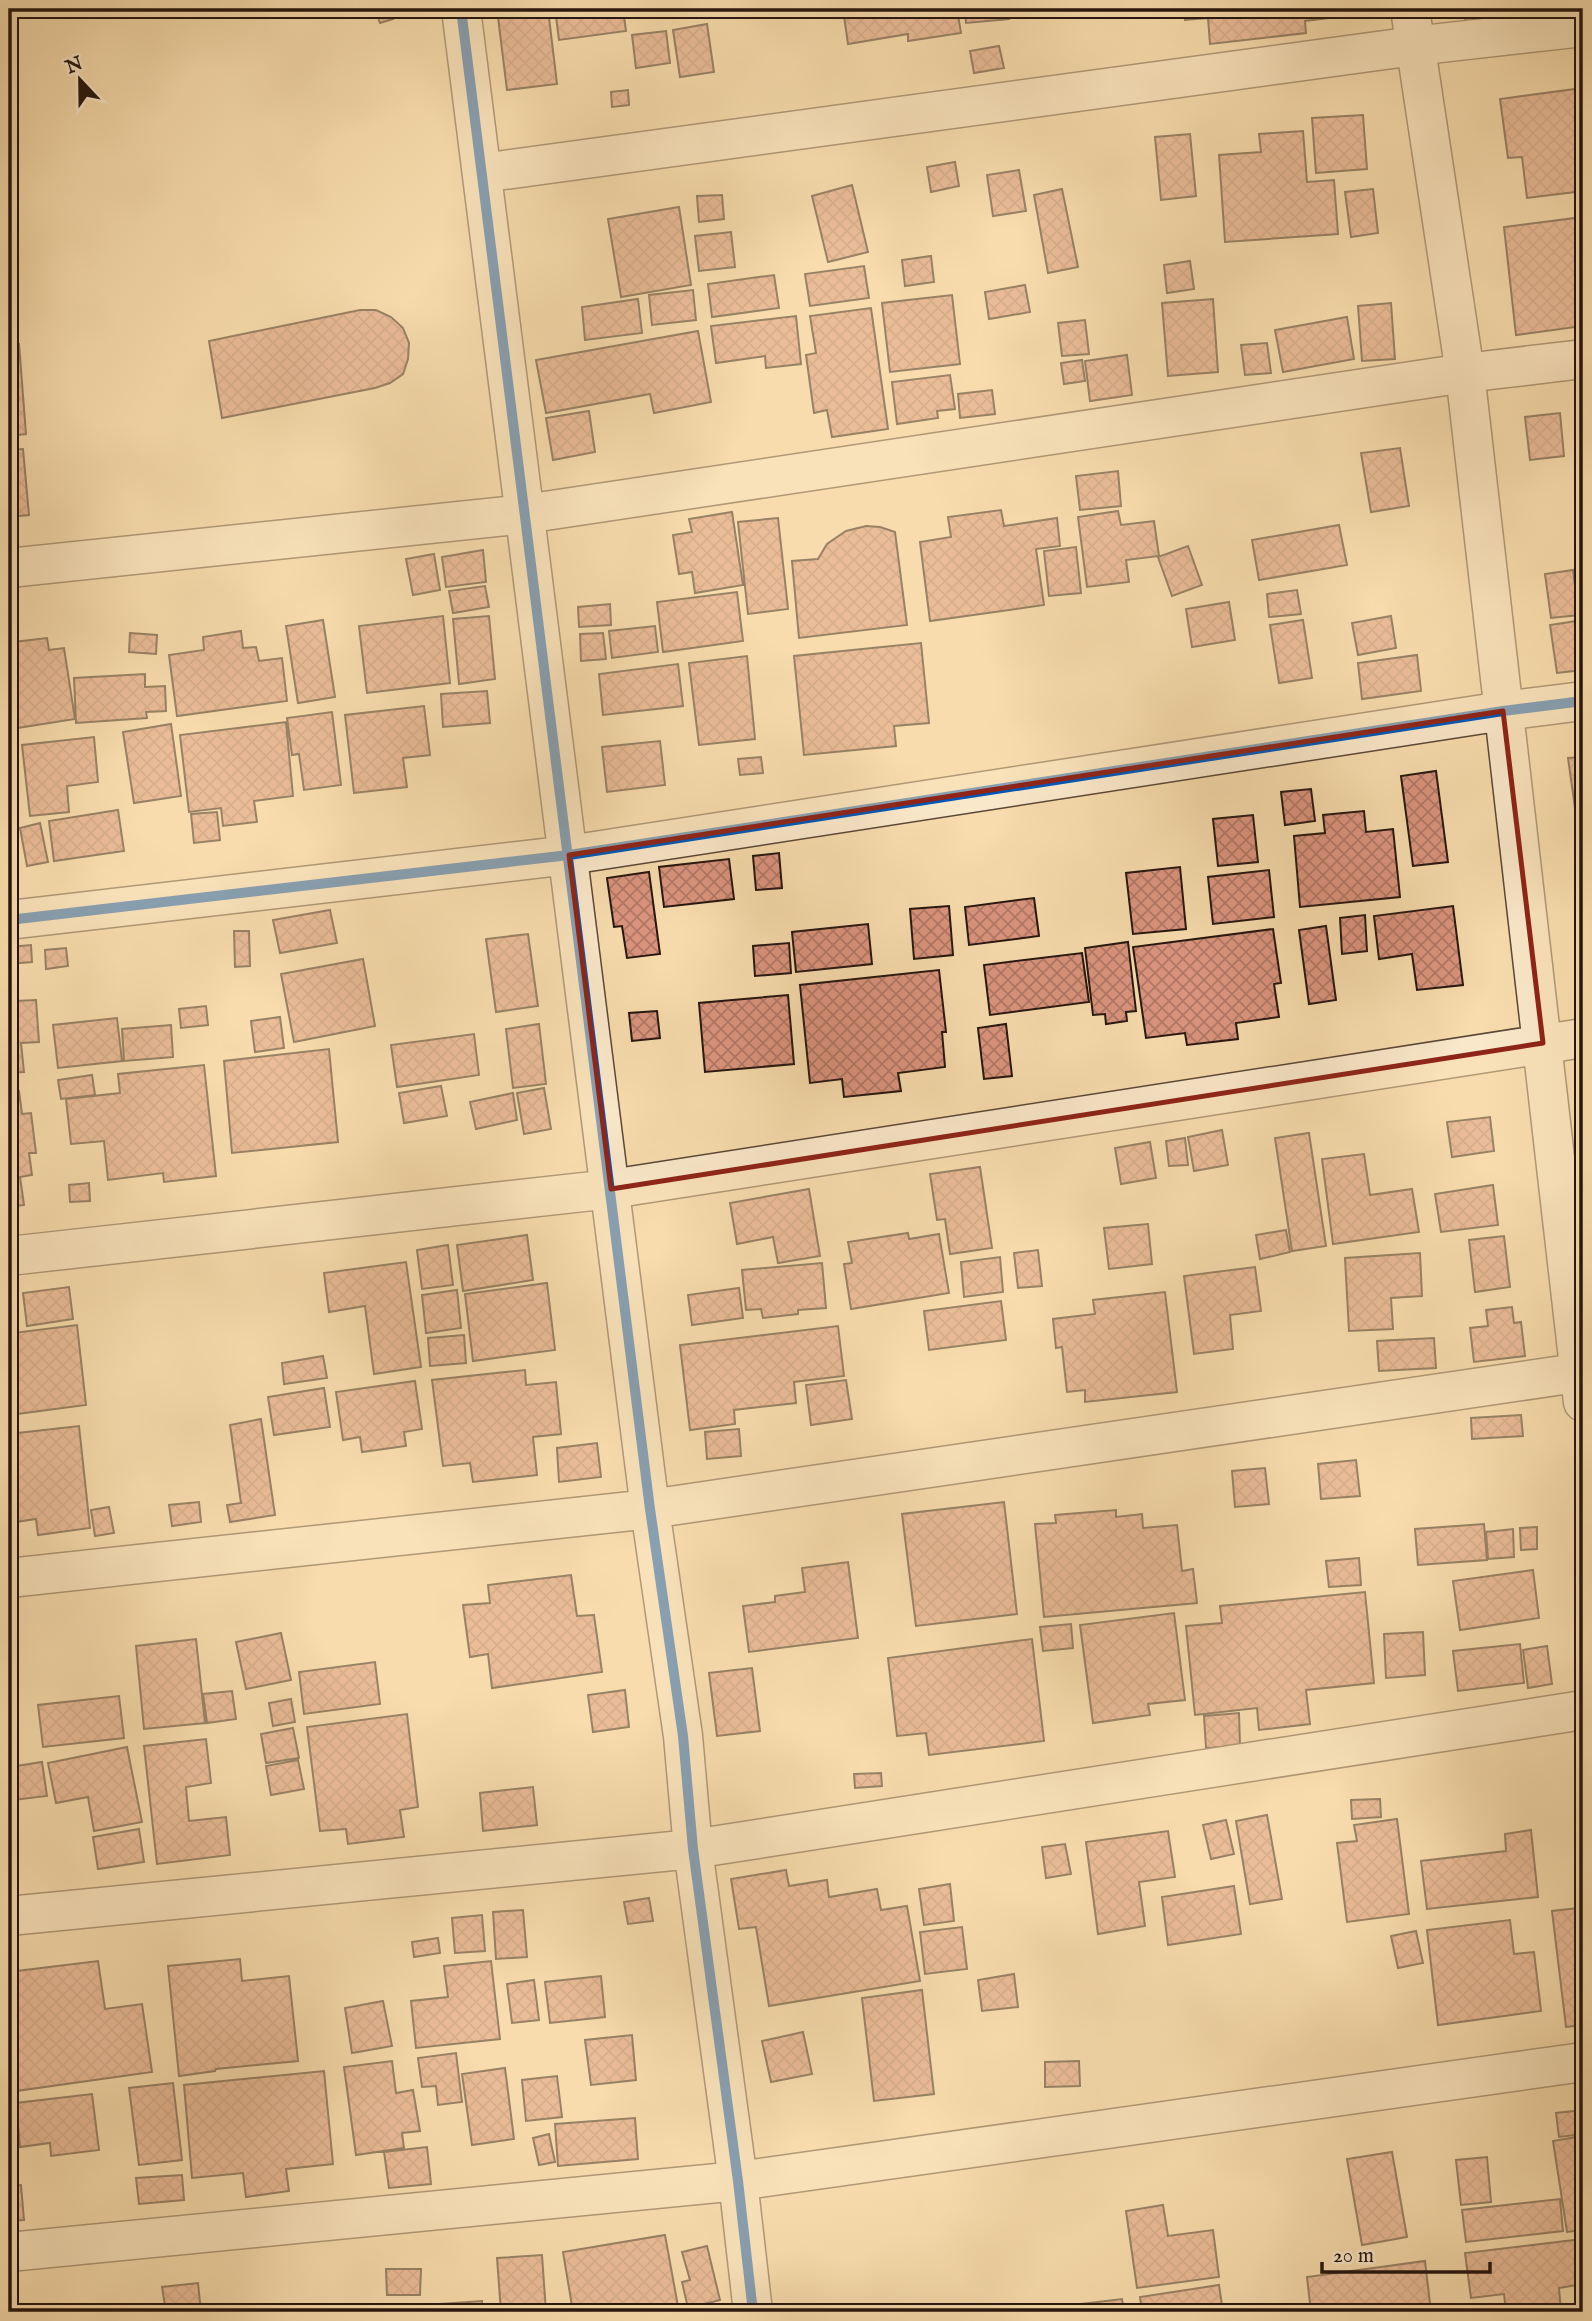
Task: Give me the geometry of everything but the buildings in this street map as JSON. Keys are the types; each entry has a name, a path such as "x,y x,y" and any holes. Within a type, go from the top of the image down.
{"street":[{"path":"461,9 650,1509 683,1736 693,1849 753,2312"},
{"path":"9,1578 650,1509 1582,1382 1465,373 1410,9"},
{"path":"482,173 1415,46 1583,27"},
{"path":"9,568 525,514 1465,373 1583,359"},
{"path":"9,920 569,855 1503,711 1583,701"},
{"path":"9,1256 611,1189 1583,1038"},
{"path":"9,1916 693,1849 1583,1710"},
{"path":"9,2252 738,2181 1583,2062"}],"highlighted area":[{"path":"1503,711 1543,1043 611,1189 569,855"}],"cycle path":[{"path":"461,9 650,1509 683,1736 693,1849 753,2312"},
{"path":"9,920 569,855 1503,711 1583,701"}]}
